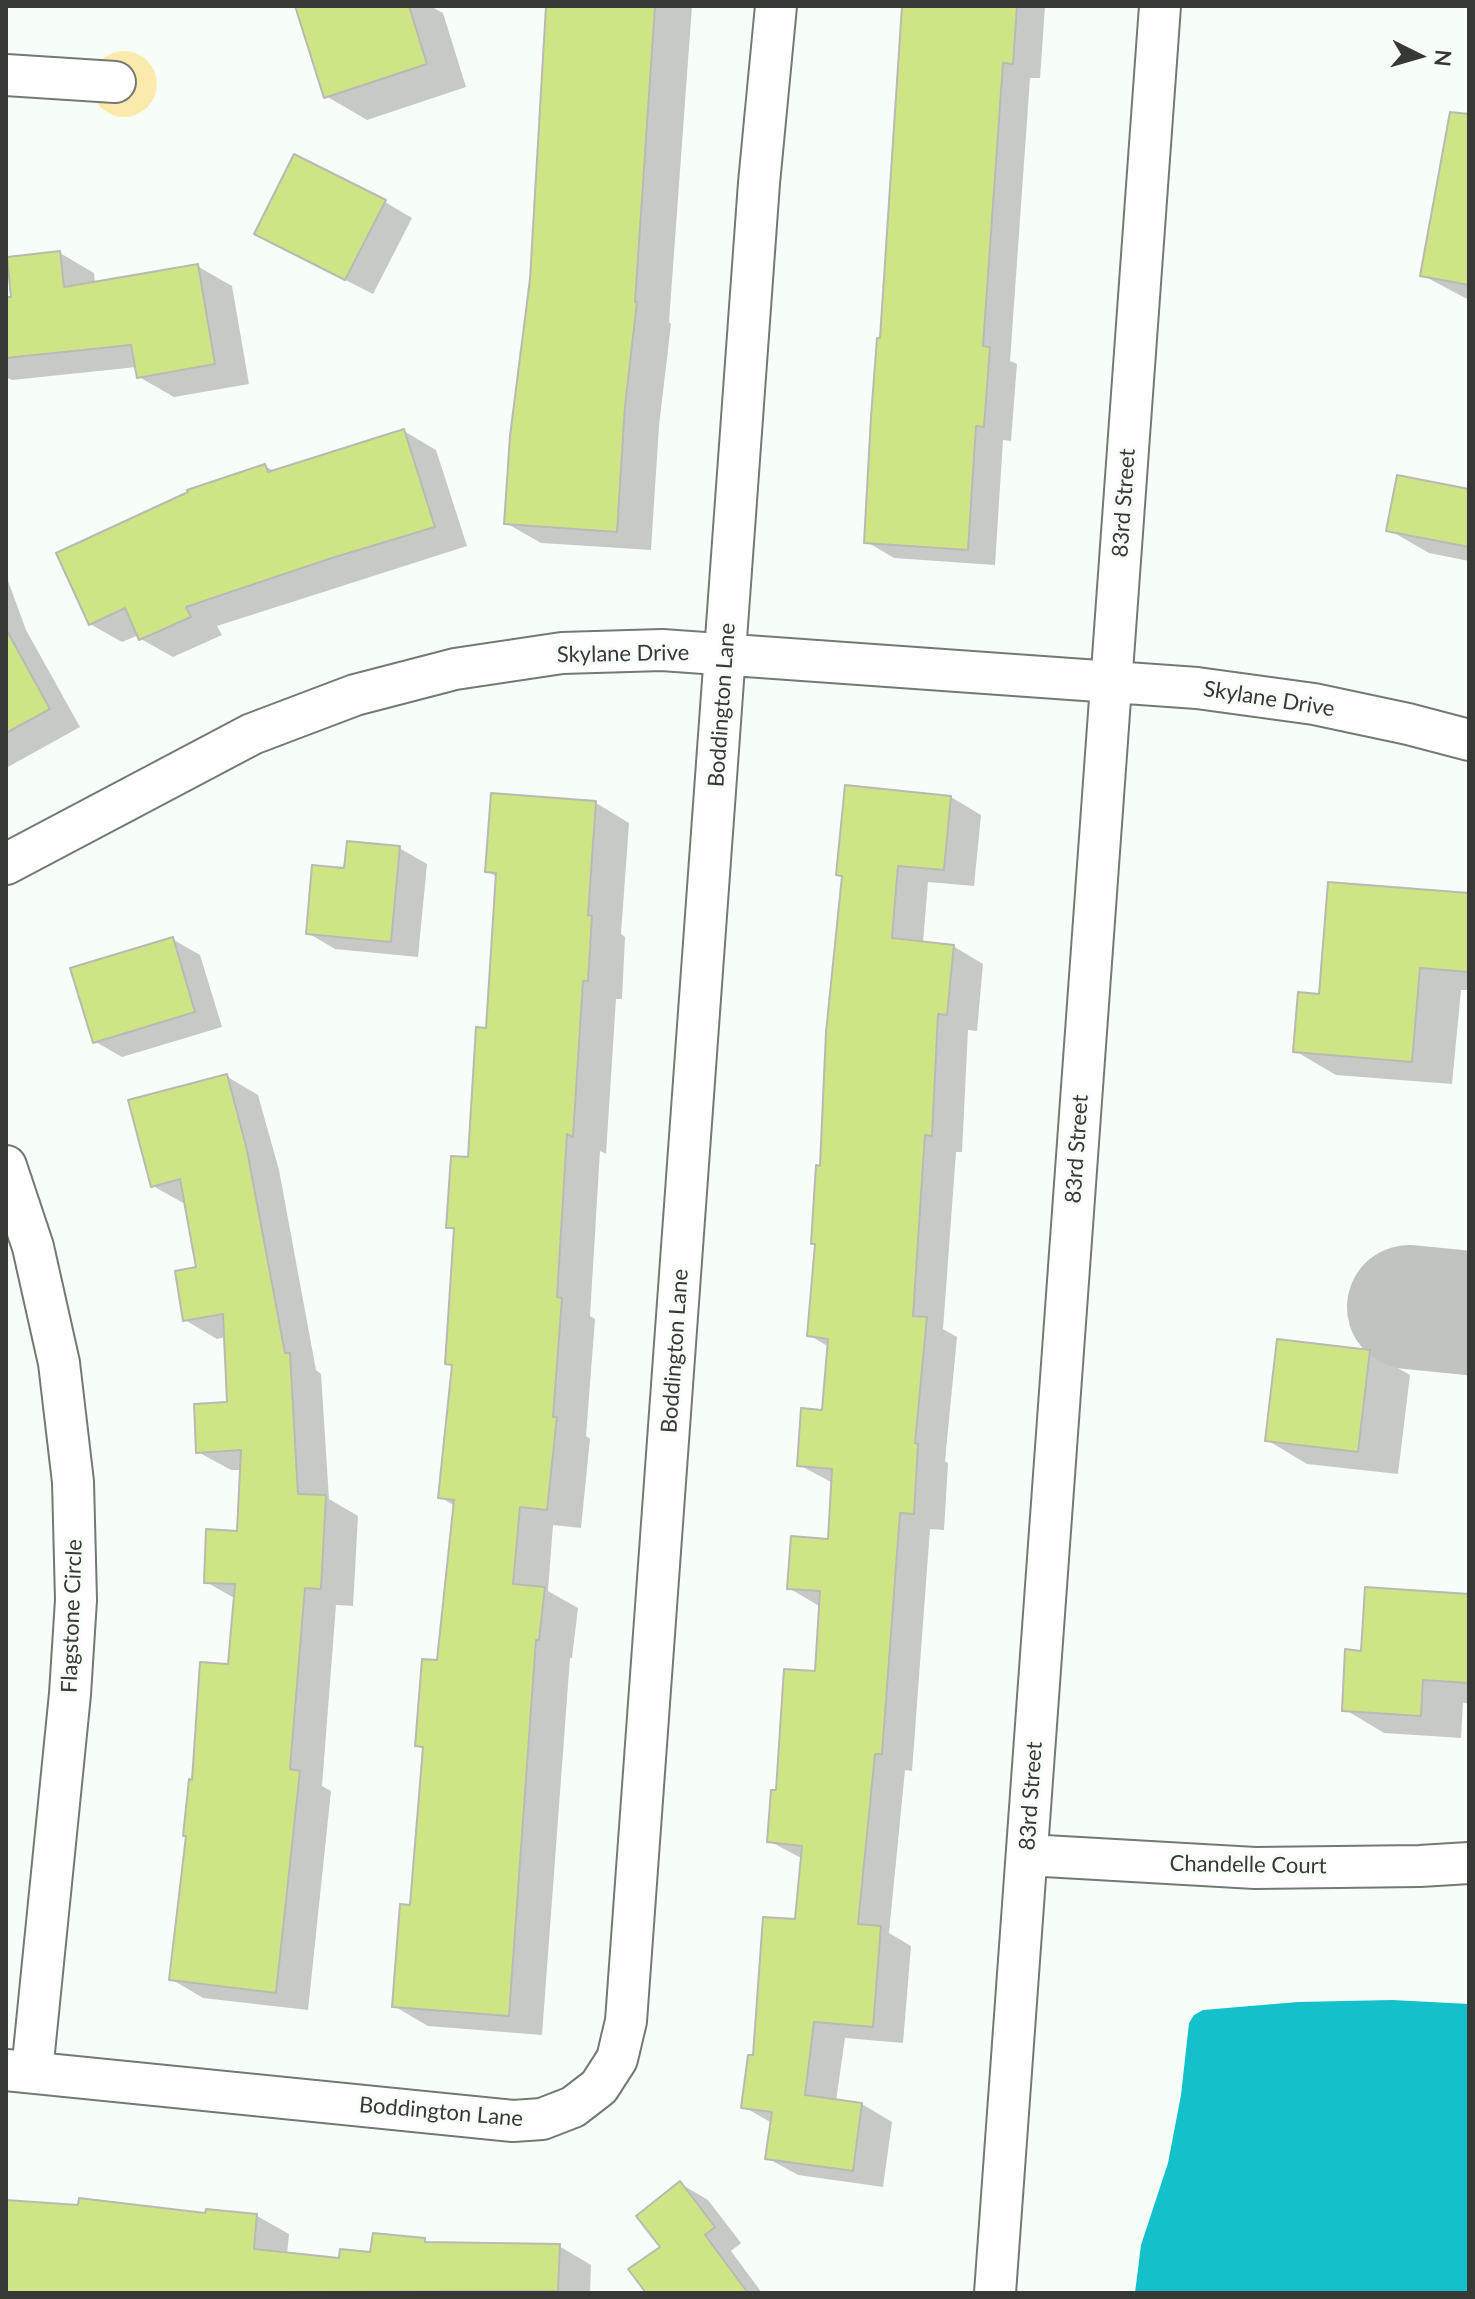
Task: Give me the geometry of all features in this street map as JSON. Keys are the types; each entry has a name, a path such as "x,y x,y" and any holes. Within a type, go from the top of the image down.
{"street":[{"name":"Boddington Lane","path":"19,2071 513,2121 542,2119 573,2107 599,2087 617,2059 626,2021 759,183 776,6"},
{"name":"83rd Street","path":"995,2293 1160,6"},
{"path":"6,75 115,82"},
{"name":"Skylane Drive","path":"6,864 252,734 355,695 455,669 562,653 662,650 1197,688 1314,704 1469,740"},
{"name":"Flagstone Circle","path":"6,1166 33,1247 59,1363 73,1482 76,1586 70,1694 19,2071"},
{"name":"Chandelle Court","path":"1027,1855 1255,1868 1469,1863"}],"shaded area":[{"path":"124,51 137,54 147,61 154,71 157,84 154,97 147,107 137,114 124,117 111,114 101,107 94,97 91,84 94,71 101,61 111,54"}],"water":[{"path":"1392,2000 1469,2004 1469,2293 1135,2293 1141,2245 1168,2163 1181,2095 1189,2023 1194,2015 1203,2010 1298,2002"}],"building":[{"path":"295,6 409,6 427,64 324,98"},
{"path":"546,6 655,6 637,302 625,406 617,532 504,524 510,436 530,279"},
{"path":"902,6 1017,6 1013,64 1003,63 983,346 990,347 984,427 976,426 968,550 864,543"},
{"path":"1450,112 1469,114 1469,285 1420,276"},
{"path":"294,154 386,200 345,280 254,234"},
{"path":"60,251 64,287 198,264 215,364 137,378 131,345 6,358 6,297 11,297 7,257"},
{"path":"404,429 435,527 186,607 191,617 139,640 125,608 89,625 56,553 187,490 265,464 268,472"},
{"path":"1397,475 1469,489 1469,547 1386,531"},
{"path":"6,629 50,709 6,733"},
{"path":"845,785 951,796 944,870 898,866 892,938 954,945 947,1015 938,1014 932,1136 925,1135 913,1316 927,1317 915,1443 918,1444 914,1514 900,1513 882,1754 875,1754 858,1924 881,1926 873,2027 814,2022 805,2095 862,2103 853,2171 765,2159 772,2112 741,2108 748,2055 753,2055 763,1917 795,1919 802,1846 767,1842 771,1790 776,1790 784,1669 815,1671 820,1591 787,1589 791,1536 828,1539 832,1469 797,1466 801,1408 822,1410 828,1339 807,1336 826,1032 842,876 836,875"},
{"path":"491,793 596,801 588,915 592,916 588,981 583,981 573,1137 567,1134 557,1297 562,1298 553,1417 557,1417 547,1510 520,1507 513,1584 545,1587 539,1640 536,1640 509,2016 392,2007 400,1904 410,1905 423,1747 415,1746 422,1659 437,1660 454,1500 438,1498 452,1365 445,1364 454,1228 446,1228 451,1156 468,1157 476,1027 486,1028 496,873 485,872"},
{"path":"347,841 400,846 391,942 306,934 312,865 344,868"},
{"path":"1328,882 1469,893 1469,972 1420,968 1412,1062 1293,1052 1298,992 1319,994"},
{"path":"173,937 195,1012 93,1043 70,968"},
{"path":"227,1074 247,1150 285,1353 290,1353 298,1494 326,1495 321,1589 305,1588 290,1769 300,1771 276,1993 169,1980 186,1836 183,1836 189,1779 192,1780 200,1662 228,1664 235,1584 204,1583 206,1529 237,1531 241,1450 196,1453 194,1404 227,1402 223,1314 183,1321 175,1271 196,1267 180,1179 151,1187 128,1100"},
{"path":"1277,1339 1370,1350 1358,1452 1265,1441"},
{"path":"1365,1587 1469,1594 1469,1683 1423,1680 1421,1716 1342,1711 1345,1649 1361,1651"},
{"path":"680,2181 715,2227 705,2235 748,2293 646,2293 628,2269 660,2247 636,2216"},
{"path":"79,2198 205,2213 206,2209 257,2214 254,2249 339,2258 340,2249 370,2252 373,2233 425,2238 425,2242 560,2244 558,2291 6,2293 6,2200 78,2205"}],"taxiway":[{"path":"1409,1307 1469,1313"}]}
